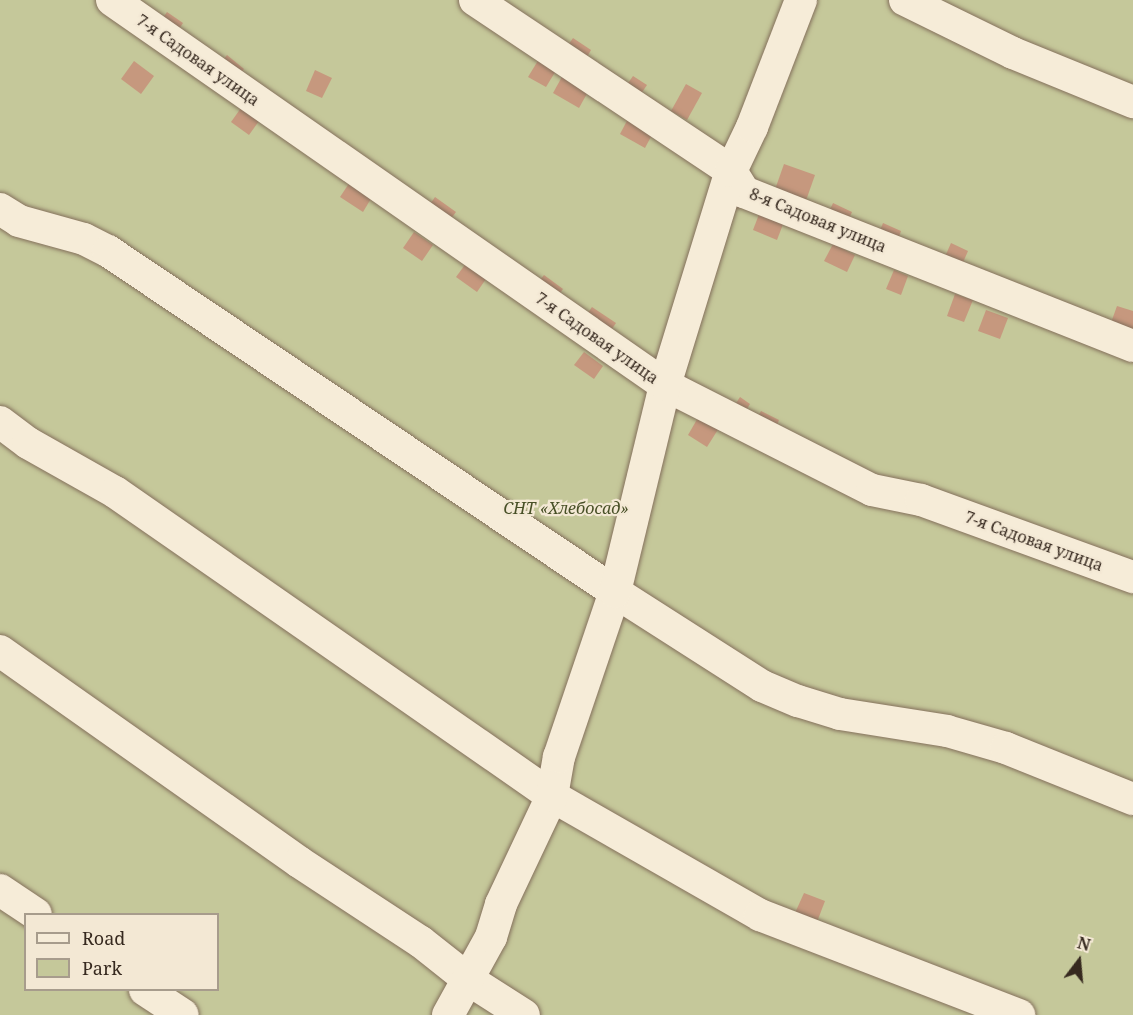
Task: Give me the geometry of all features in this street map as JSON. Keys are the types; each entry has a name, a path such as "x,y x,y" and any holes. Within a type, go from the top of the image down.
{"lane":[{"name":"7-я Садовая улица","path":"112,0 664,385 872,490 921,500 1133,577"},
{"name":"8-я Садовая улица","path":"475,0 731,171 744,192 1133,346"},
{"path":"448,1015 491,937 501,904 552,796 559,756 615,592 664,385 731,171 752,127 801,0"},
{"path":"905,0 1013,53 1133,102"},
{"path":"0,209 19,221 84,239 108,251 615,592 762,686 798,701 840,714 947,730 1006,748 1133,799"},
{"path":"0,422 28,443 115,492 552,796 760,915 1019,1015"},
{"path":"0,651 299,862 421,942 469,980 524,1015"},
{"path":"0,890 33,913"},
{"path":"147,991 183,1015"}],"green space":[{"name":"СНТ «Хлебосад»","path":"0,0 1133,0 1133,1015 0,1015"}],"building":[{"path":"167,12 183,23 173,38 157,26"},
{"path":"573,38 591,50 583,64 564,51"},
{"path":"227,55 244,69 233,82 216,69"},
{"path":"539,59 557,69 546,87 528,77"},
{"path":"134,61 154,76 141,94 121,79"},
{"path":"315,70 332,78 322,98 306,91"},
{"path":"563,75 589,90 579,108 553,93"},
{"path":"633,76 647,85 638,98 624,89"},
{"path":"686,84 702,93 687,120 671,111"},
{"path":"241,108 259,121 249,135 231,122"},
{"path":"629,117 654,131 645,148 620,134"},
{"path":"784,164 815,175 803,209 772,198"},
{"path":"350,182 372,197 363,212 340,197"},
{"path":"435,197 456,212 444,228 424,213"},
{"path":"833,203 852,212 845,227 826,218"},
{"path":"761,209 785,219 777,240 753,230"},
{"path":"883,223 901,231 895,248 876,240"},
{"path":"414,232 433,245 422,261 403,248"},
{"path":"951,243 968,251 958,274 941,266"},
{"path":"833,244 855,255 847,272 824,261"},
{"path":"467,262 488,276 477,292 456,277"},
{"path":"894,270 908,276 901,295 886,289"},
{"path":"544,275 563,289 552,304 533,289"},
{"path":"955,294 973,300 964,322 947,316"},
{"path":"1117,306 1133,311 1133,328 1130,338 1108,331"},
{"path":"592,307 616,323 605,339 581,323"},
{"path":"986,310 1008,318 1000,339 978,331"},
{"path":"584,352 603,366 594,379 574,365"},
{"path":"740,397 750,404 740,420 729,414"},
{"path":"761,411 779,420 772,436 753,426"},
{"path":"699,416 719,428 707,447 688,435"},
{"path":"804,893 825,901 817,922 795,913"}]}
